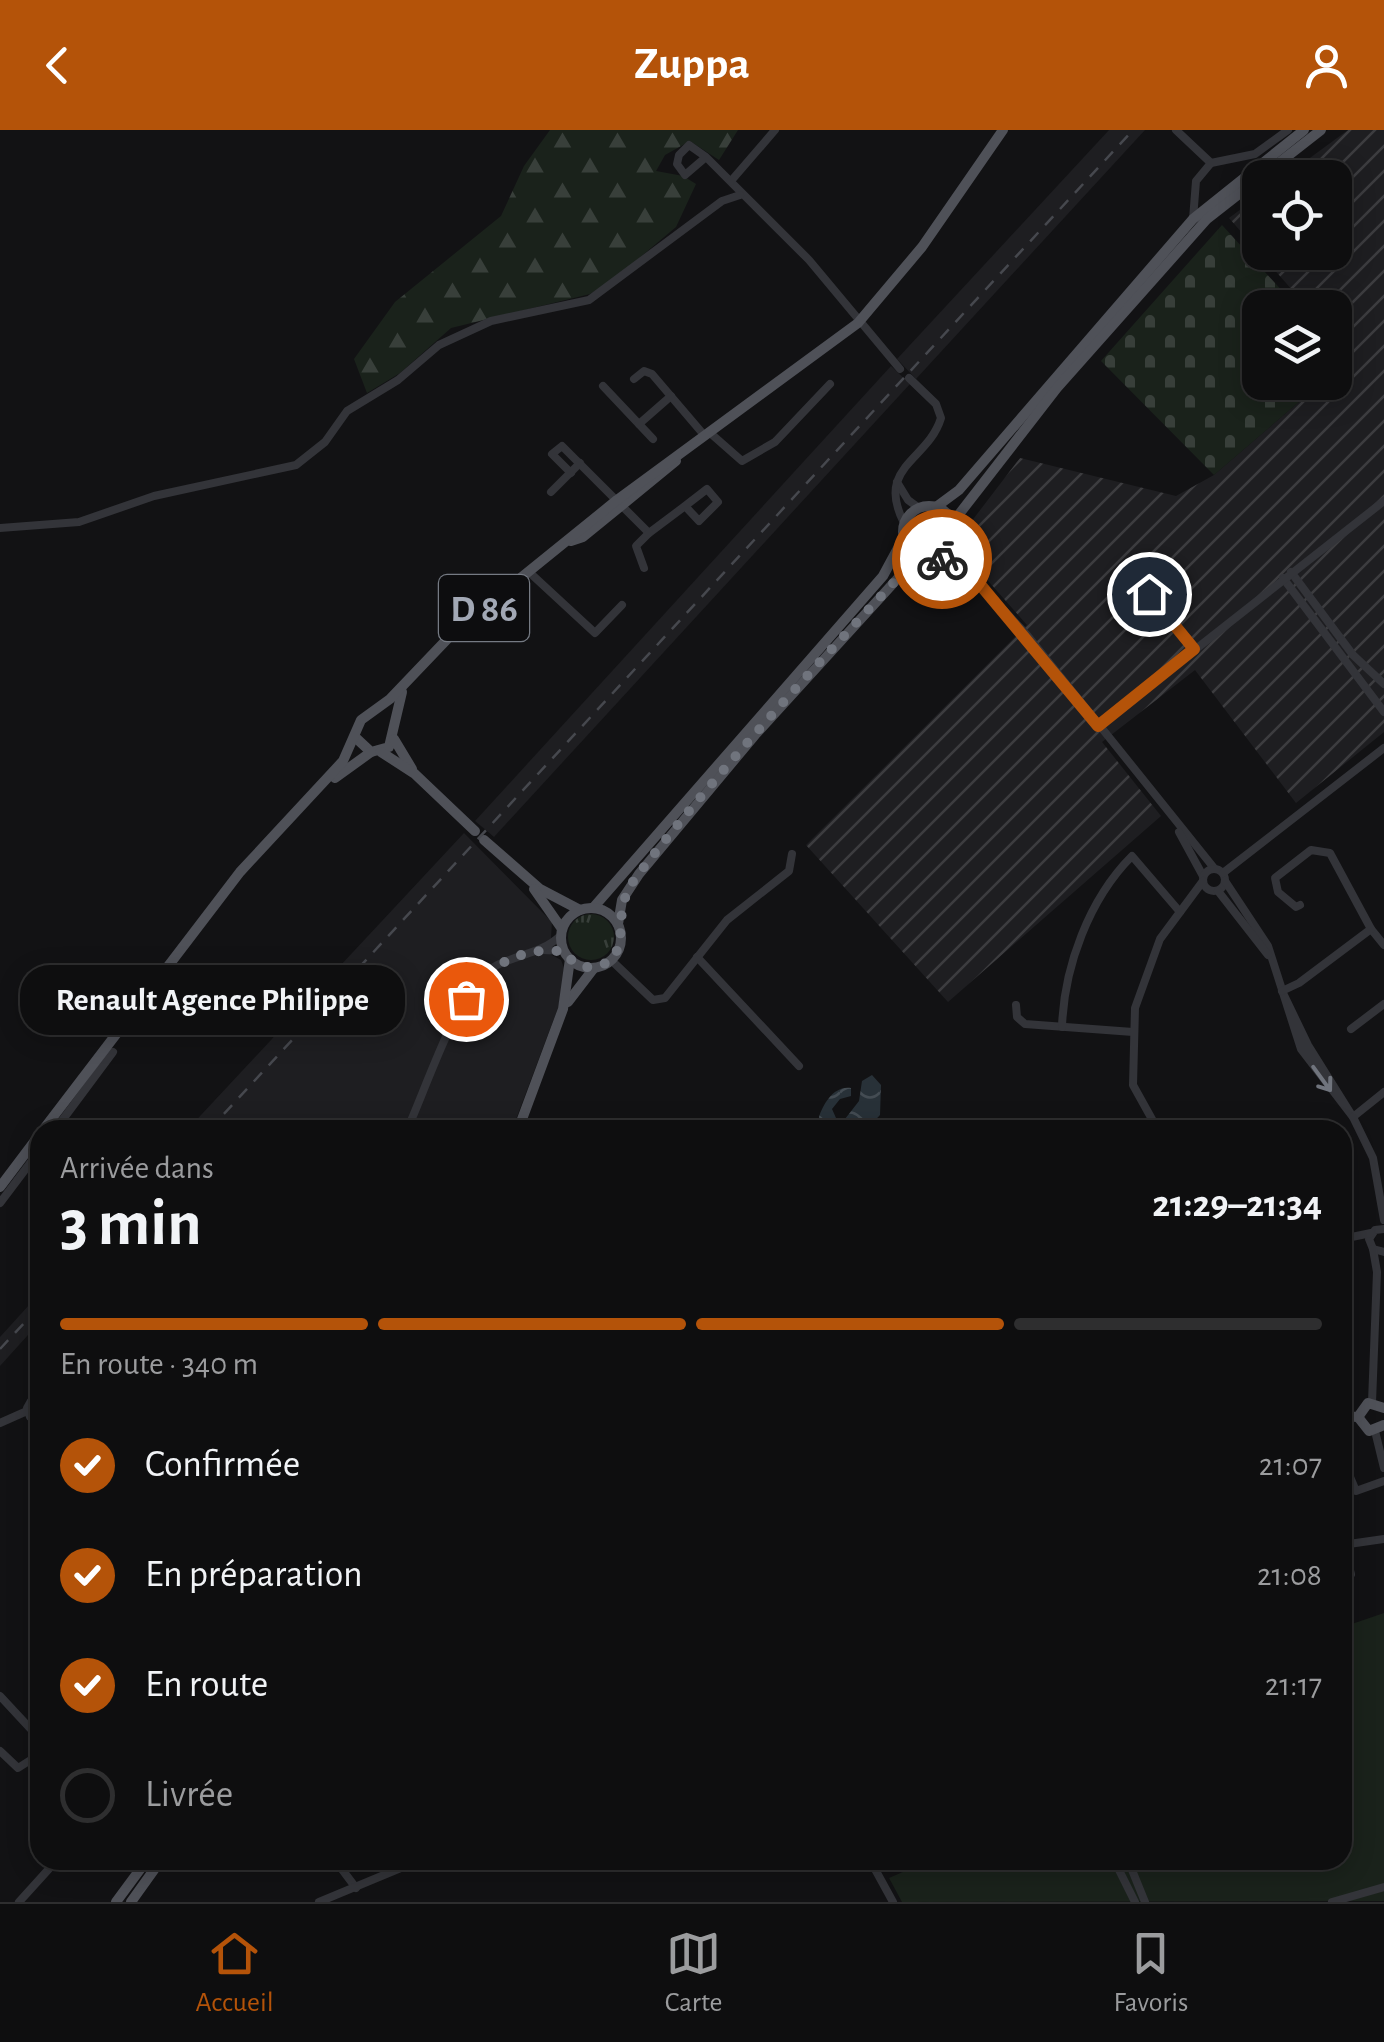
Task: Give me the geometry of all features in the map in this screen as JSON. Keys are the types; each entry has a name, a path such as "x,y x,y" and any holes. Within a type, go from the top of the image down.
{"main road":[{"name":"D 86","path":"374,714 454,632 569,542 583,537 690,446 858,323 932,233 1002,130"},
{"path":"593,908 883,576 904,538 904,523 919,508 936,507 960,490 1193,219 1304,130"},
{"path":"563,1009 595,968 611,960 621,939 618,924 628,889 734,760 899,577 926,558 939,556 953,542 952,522 1057,388 1207,219 1320,130"},
{"path":"936,507 952,522"},
{"path":"904,538 912,552 926,558"},
{"name":"D 86","path":"392,723 406,682"},
{"path":"50,1120 240,872 322,787 356,738 361,720 374,714 392,723 394,739 415,774"},
{"path":"356,738 415,774 524,877 555,899 580,910 605,911 618,924"},
{"path":"322,787 394,739"},
{"path":"522,1120 563,1009 567,956 562,932 524,877"},
{"path":"562,932 580,910"},
{"path":"567,956 595,968"},
{"path":"0,1187 30,1147"},
{"path":"1379,1428 1365,1429 1358,1416 1361,1408 1372,1402 1384,1408"},
{"path":"1352,1416 1358,1416"},
{"path":"116,1902 140,1870"},
{"path":"131,1902 154,1870"}],"street":[{"path":"730,181 774,130"},
{"path":"1176,130 1211,163"},
{"path":"1193,219 1196,181 1211,163 1255,154 1288,130"},
{"path":"706,157 809,260 900,369"},
{"path":"0,528 79,522 154,496 296,464 325,442 347,411 398,380 438,345 491,321 589,300 722,202 740,194"},
{"path":"634,379 644,372 652,374 707,433 742,462 775,442 830,384"},
{"path":"904,523 895,499 897,482 904,466 936,430 941,418 936,404 909,378"},
{"path":"602,386 653,439"},
{"path":"639,424 670,396"},
{"path":"570,473 552,454 562,446 649,532"},
{"path":"551,492 580,463"},
{"path":"897,482 908,500 919,508"},
{"path":"1098,726 1384,501"},
{"path":"644,568 636,546 685,506"},
{"path":"953,542 983,588 1172,820 1221,874 1261,931 1301,1049 1353,1117 1373,1158 1384,1220"},
{"path":"939,556 983,588"},
{"path":"1126,567 1194,649"},
{"path":"529,572 592,632 601,631 622,605"},
{"path":"1287,575 1353,655 1384,684"},
{"path":"1287,575 1384,712"},
{"path":"1152,1120 1133,1085 1135,1008 1150,958 1203,878 1221,874 1384,748"},
{"path":"1172,820 1203,878 1251,928 1273,963"},
{"path":"1300,905 1296,907 1278,892 1275,878 1312,850 1330,853 1384,945"},
{"path":"611,960 636,988 660,1001 740,906 788,871 792,854"},
{"path":"1062,1028 1069,976 1082,938 1099,899 1132,856 1183,909"},
{"path":"1183,909 1213,890 1221,874"},
{"path":"1282,991 1300,984 1371,928"},
{"path":"413,1120 474,985 497,965 543,950 562,932"},
{"path":"543,950 567,956"},
{"path":"697,957 800,1066"},
{"path":"1351,1029 1384,1004"},
{"path":"1016,1006 1017,1017 1025,1024 1133,1032"},
{"path":"62,1120 113,1052"},
{"path":"1353,1117 1384,1092"},
{"path":"0,1203 30,1163"},
{"path":"1378,1272 1371,1248 1379,1203"},
{"path":"1352,1239 1377,1230"},
{"path":"1358,1239 1384,1253 1378,1272 1372,1402"},
{"path":"27,1411 30,1403"},
{"path":"0,1423 27,1411"},
{"path":"1379,1428 1384,1468"},
{"path":"1352,1480 1356,1490 1384,1481"},
{"path":"1352,1544 1384,1539"},
{"path":"0,1696 30,1728"},
{"path":"0,1752 18,1768 30,1760"},
{"path":"19,1902 48,1870"},
{"path":"342,1870 356,1888"},
{"path":"319,1902 391,1870"},
{"path":"875,1870 892,1902"},
{"path":"1119,1870 1135,1902"},
{"path":"1132,1870 1145,1902"},
{"path":"1332,1902 1384,1887"}],"shaded area":[{"path":"1109,130 1145,130 916,379 897,359"},
{"path":"1348,130 1384,130 1384,732 1296,803 1195,670 1102,742 1161,816 948,1002 806,845 1027,625 959,548 958,539 1020,458 1176,496 1214,475 1301,400 1352,400 1352,290 1292,290 1275,270 1352,270 1352,160 1307,160"},
{"path":"1242,208 1242,233 1229,218"},
{"path":"891,366 910,384 494,837 475,821"},
{"path":"464,833 552,922 550,954 561,960 566,973 558,1008 516,1120 196,1120"},
{"path":"30,1304 30,1333 0,1366 0,1337"}],"green space":[{"path":"550,130 738,130 719,160 690,141 665,155 656,171 683,176 696,184 676,227 613,280 590,294 451,328 400,373 367,393 354,359 395,302 501,216 524,166"},
{"path":"1222,225 1242,247 1242,270 1263,270 1281,290 1242,290 1242,400 1301,400 1214,475 1101,361"},
{"path":"591,914 607,921 614,937 607,953 591,960 575,953 568,937 575,921"},
{"path":"1384,1613 1384,1901 902,1902 889,1878 907,1870 1352,1870 1352,1624"}],"water":[{"path":"872,1075 881,1085 880,1115 875,1120 820,1120 830,1096 839,1089 851,1088 851,1096 840,1099 832,1109 836,1118 845,1119 859,1101 862,1081"}],"railway":[{"path":"218,1120 1133,130"},
{"path":"0,1349 30,1317"}],"way so far":[{"path":"466,999 489,970 543,950 564,952 570,960 588,968 611,960 620,947 622,900 639,874 755,735 899,577 926,558 942,559"}],"place":[{"name":"Renault Agence Philippe","path":"466,999"}],"route":[{"path":"942,559 983,588 1027,635 1098,726 1194,649 1149,594"}]}
